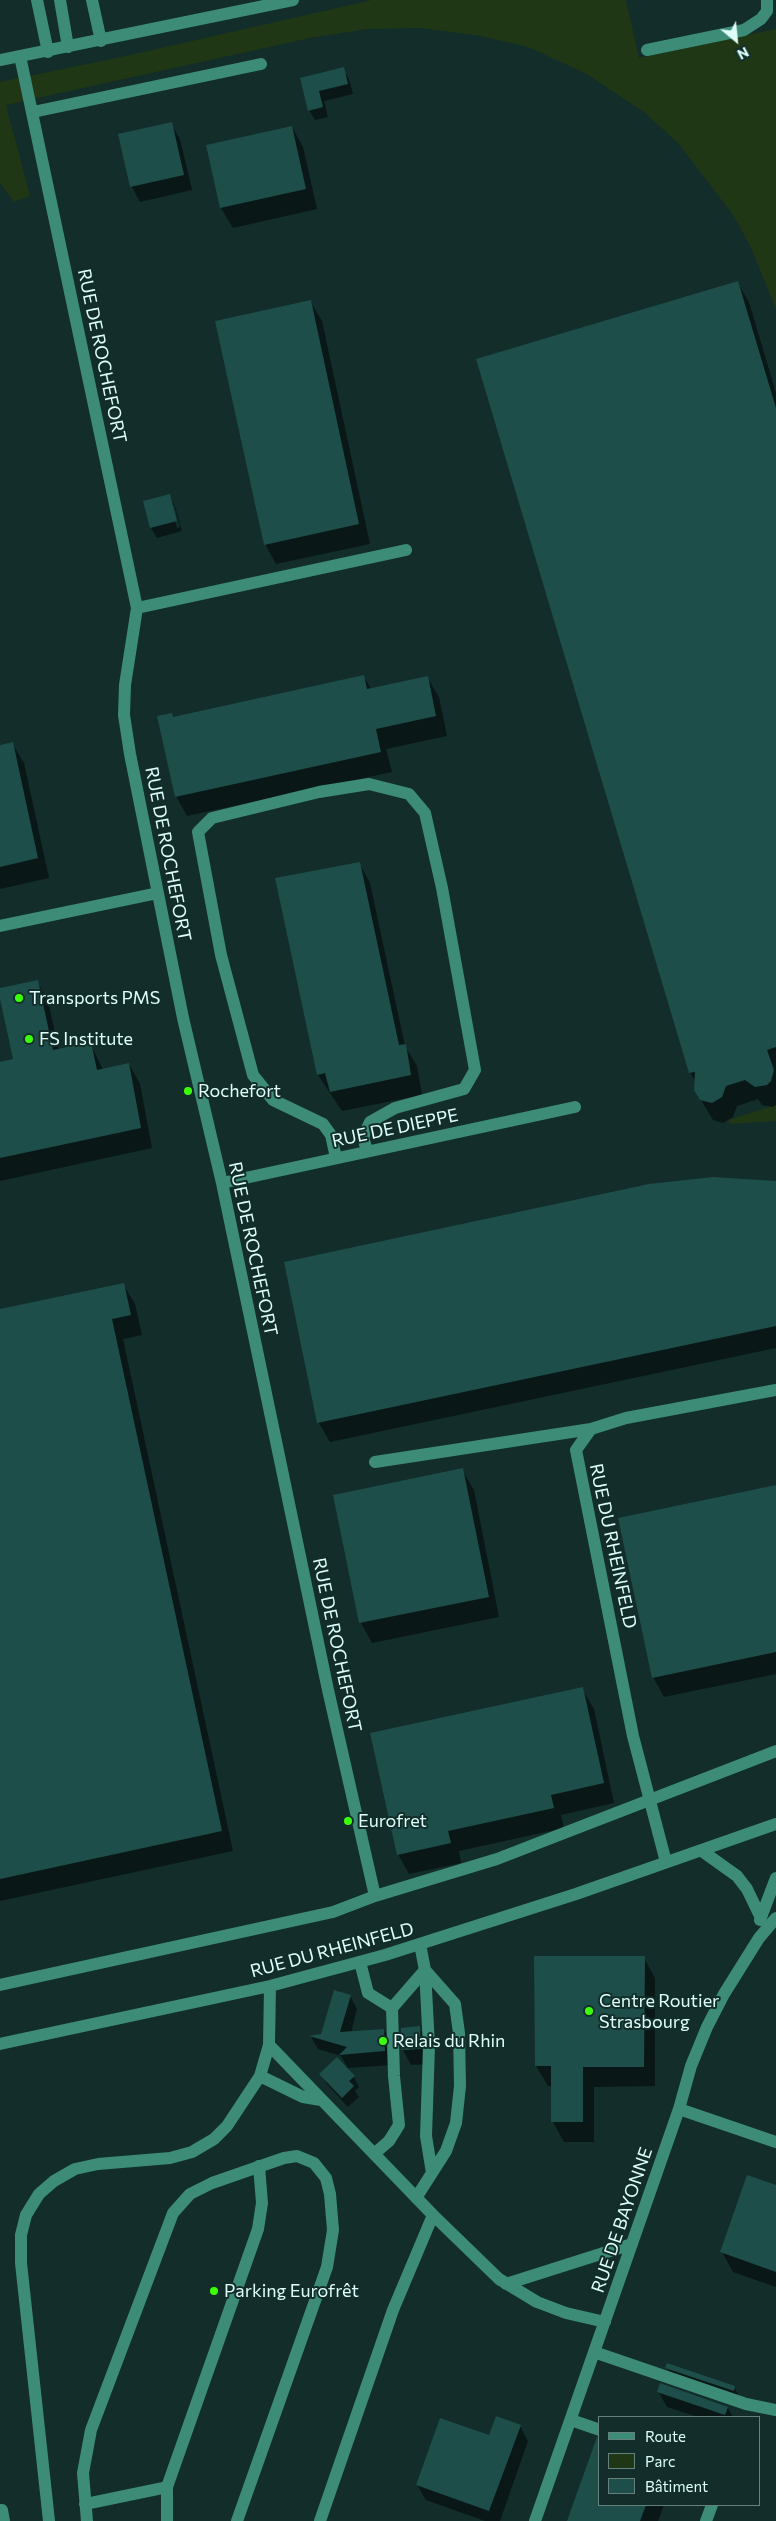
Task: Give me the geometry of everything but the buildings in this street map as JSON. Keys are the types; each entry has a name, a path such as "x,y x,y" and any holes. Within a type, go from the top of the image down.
{"street":[{"path":"36,0 48,52"},
{"path":"60,0 68,47"},
{"path":"92,0 101,41"},
{"path":"0,60 48,52 293,0"},
{"path":"647,50 744,30 761,19 767,11 767,0"},
{"name":"RUE DE ROCHEFORT","path":"20,56 137,608 137,621 125,685 124,716 158,893 183,1018 222,1183 330,1699 375,1896"},
{"path":"32,112 261,64"},
{"path":"137,608 406,550"},
{"path":"336,1158 331,1135 323,1124 273,1100 252,1076 221,956 198,832 212,818 319,792 369,784 409,794 425,813 442,888 475,1070 464,1089 395,1108 370,1122 363,1138 367,1151"},
{"path":"0,926 158,893"},
{"name":"RUE DE DIEPPE","path":"222,1183 575,1107"},
{"path":"376,1462 591,1429 626,1418 776,1390"},
{"name":"RUE DU RHEINFELD","path":"591,1429 576,1450 633,1736 666,1862"},
{"name":"RUE DU RHEINFELD","path":"0,1985 333,1912 375,1896 497,1859 776,1751"},
{"name":"RUE DU RHEINFELD","path":"0,2044 270,1986 360,1962 702,1851 776,1824"},
{"name":"RUE DE BAYONNE","path":"702,1851 737,1876 747,1889 760,1916"},
{"name":"RUE DE BAYONNE","path":"759,1938 760,1916 776,1878"},
{"name":"RUE DE BAYONNE","path":"535,2521 679,2109 691,2066 707,2027 724,1994 759,1938 776,1918"},
{"path":"420,1944 425,1970 429,2046 426,2136 432,2173"},
{"path":"360,1962 368,1993 392,2008"},
{"path":"374,2154 389,2141 399,2125 394,2076 392,2008 425,1970"},
{"path":"416,2198 446,2151 456,2123 460,2086 459,2033 455,2004 425,1970"},
{"path":"49,2521 21,2263 21,2235 26,2215 39,2194 54,2181 75,2170 98,2164 170,2158 192,2152 214,2139 227,2126 260,2076 269,2045 270,1986"},
{"path":"269,2045 477,2260 506,2284 537,2302 605,2322"},
{"path":"260,2076 303,2097 321,2100"},
{"path":"679,2109 776,2142"},
{"path":"87,2521 82,2473 91,2430 173,2213 190,2194 212,2183 284,2158 298,2156 314,2163 326,2178 330,2194 333,2230 327,2267 237,2521"},
{"path":"167,2521 167,2487 258,2229 262,2203 259,2166"},
{"path":"320,2521 393,2310 433,2215"},
{"path":"506,2284 632,2244"},
{"path":"594,2352 746,2404 776,2410"},
{"path":"570,2420 598,2429"},
{"path":"85,2504 167,2487"},
{"path":"706,2521 712,2506"}],"green space":[{"path":"372,0 626,0 639,58 776,29 776,309 750,245 733,215 679,144 644,112 585,73 528,47 481,36 421,28 367,29 310,38 6,105 30,196 14,202 0,183 0,82 126,56"},
{"path":"776,1105 776,1121 730,1124 728,1120"}],"place":[{"name":"Transports PMS","path":"19,998"},
{"name":"FS Institute","path":"29,1039"},
{"name":"Rochefort","path":"188,1091"},
{"name":"Eurofret","path":"348,1821"},
{"name":"Centre Routier Strasbourg","path":"589,2011"},
{"name":"Relais du Rhin","path":"383,2041"},
{"name":"Parking Eurofrêt","path":"214,2291"}]}
